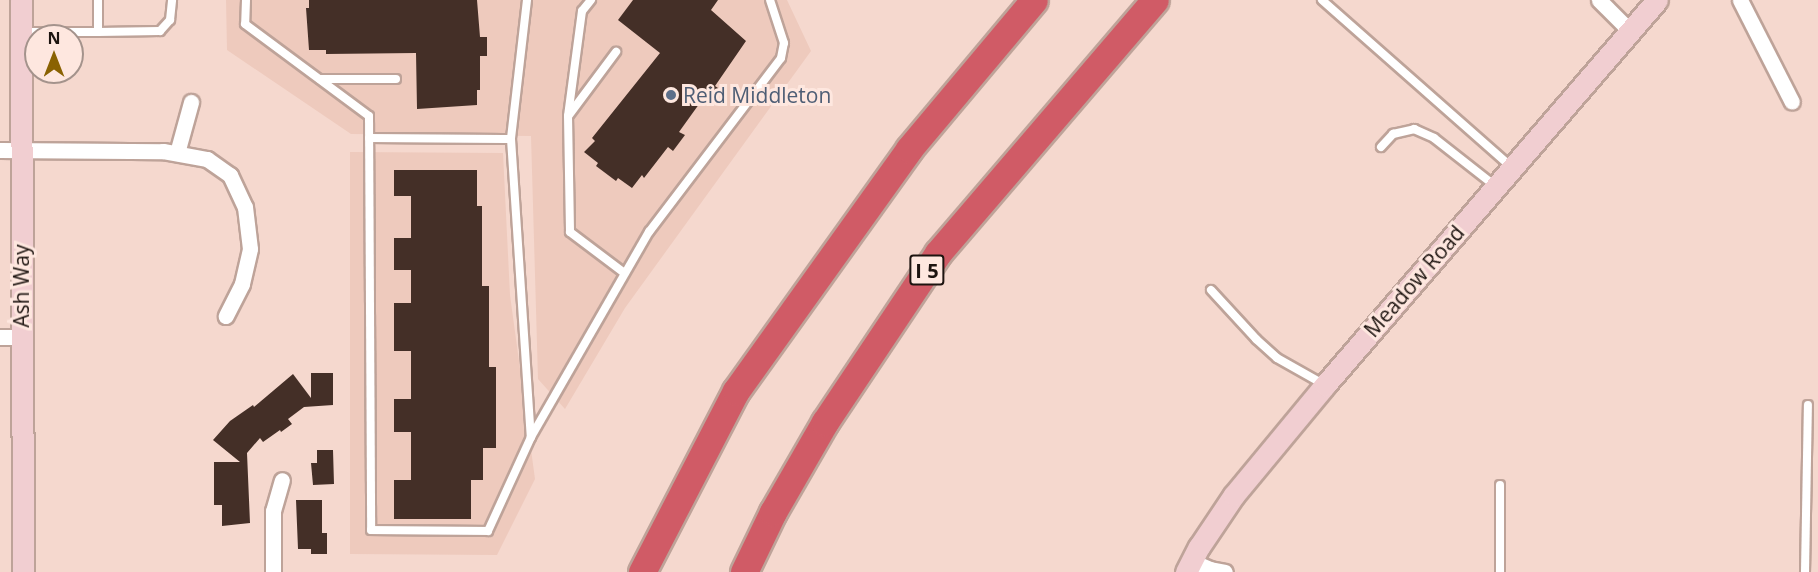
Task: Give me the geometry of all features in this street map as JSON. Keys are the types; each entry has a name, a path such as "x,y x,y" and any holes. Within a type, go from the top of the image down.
{"highway":[{"path":"642,572 736,391 909,149 1034,0"},
{"name":"I 5","path":"744,572 773,512 825,422 938,253 1155,0"}],"street":[{"name":"Ash Way","path":"21,0 21,32 10,150 22,337 22,572"},
{"path":"1599,0 1629,30"},
{"name":"Meadow Road","path":"1188,566 1234,495 1325,385 1657,0"},
{"path":"1740,0 1792,102"},
{"path":"177,153 191,102"},
{"path":"10,150 163,151 207,159 230,175 245,207 250,249 242,284 226,316"},
{"path":"0,337 22,337"},
{"path":"273,572 273,511 282,480"},
{"path":"1188,566 1225,572"}],"lane":[{"path":"98,0 98,32"},
{"path":"21,32 160,31 170,20 172,0"},
{"path":"246,0 245,24 369,116 371,530 488,531 531,437 623,272 649,232 781,58 784,43 770,0"},
{"path":"527,0 511,139 531,437"},
{"path":"591,0 582,11 568,116 570,232 623,272"},
{"path":"1322,0 1511,167"},
{"path":"568,116 616,52"},
{"path":"320,79 396,79"},
{"path":"1382,147 1393,134 1414,129 1434,138 1495,186"},
{"path":"369,138 511,139"},
{"path":"1210,290 1277,358 1325,385"},
{"path":"1805,572 1808,405"},
{"path":"1500,485 1500,572"}],"shaded area":[{"path":"226,0 787,0 811,51 625,308 565,409 538,379 531,136 351,134 227,50"},
{"path":"350,152 503,153 510,295 535,479 497,555 350,554"}],"building":[{"path":"309,0 477,0 480,37 487,37 487,56 480,56 480,90 477,90 477,105 417,109 416,53 326,54 326,50 309,50 306,8 309,8"},
{"name":"Reid Middleton","path":"633,0 718,0 711,10 746,41 715,86 721,90 708,104 702,100 679,132 685,135 673,151 668,147 644,178 642,175 632,188 618,178 616,181 596,166 598,163 584,152 595,141 592,138 660,53 618,20"},
{"path":"394,170 477,170 477,206 482,206 482,286 489,286 489,367 496,367 496,448 483,448 483,480 471,480 471,519 394,519 394,480 411,480 411,432 394,432 394,399 411,399 411,351 394,351 394,303 411,303 411,270 394,270 394,238 411,238 411,196 394,196"},
{"path":"311,373 333,373 333,405 304,407 288,419 292,424 281,432 280,430 263,442 260,438 247,453 250,523 222,526 222,505 214,505 214,462 240,462 213,440 230,421 253,405 254,407 293,374 311,398"},
{"path":"317,450 333,450 334,484 313,485 311,463 317,463"},
{"path":"296,500 322,500 322,533 327,533 327,554 311,554 311,549 298,549"}],"place":[{"name":"Reid Middleton","path":"671,95"}]}
